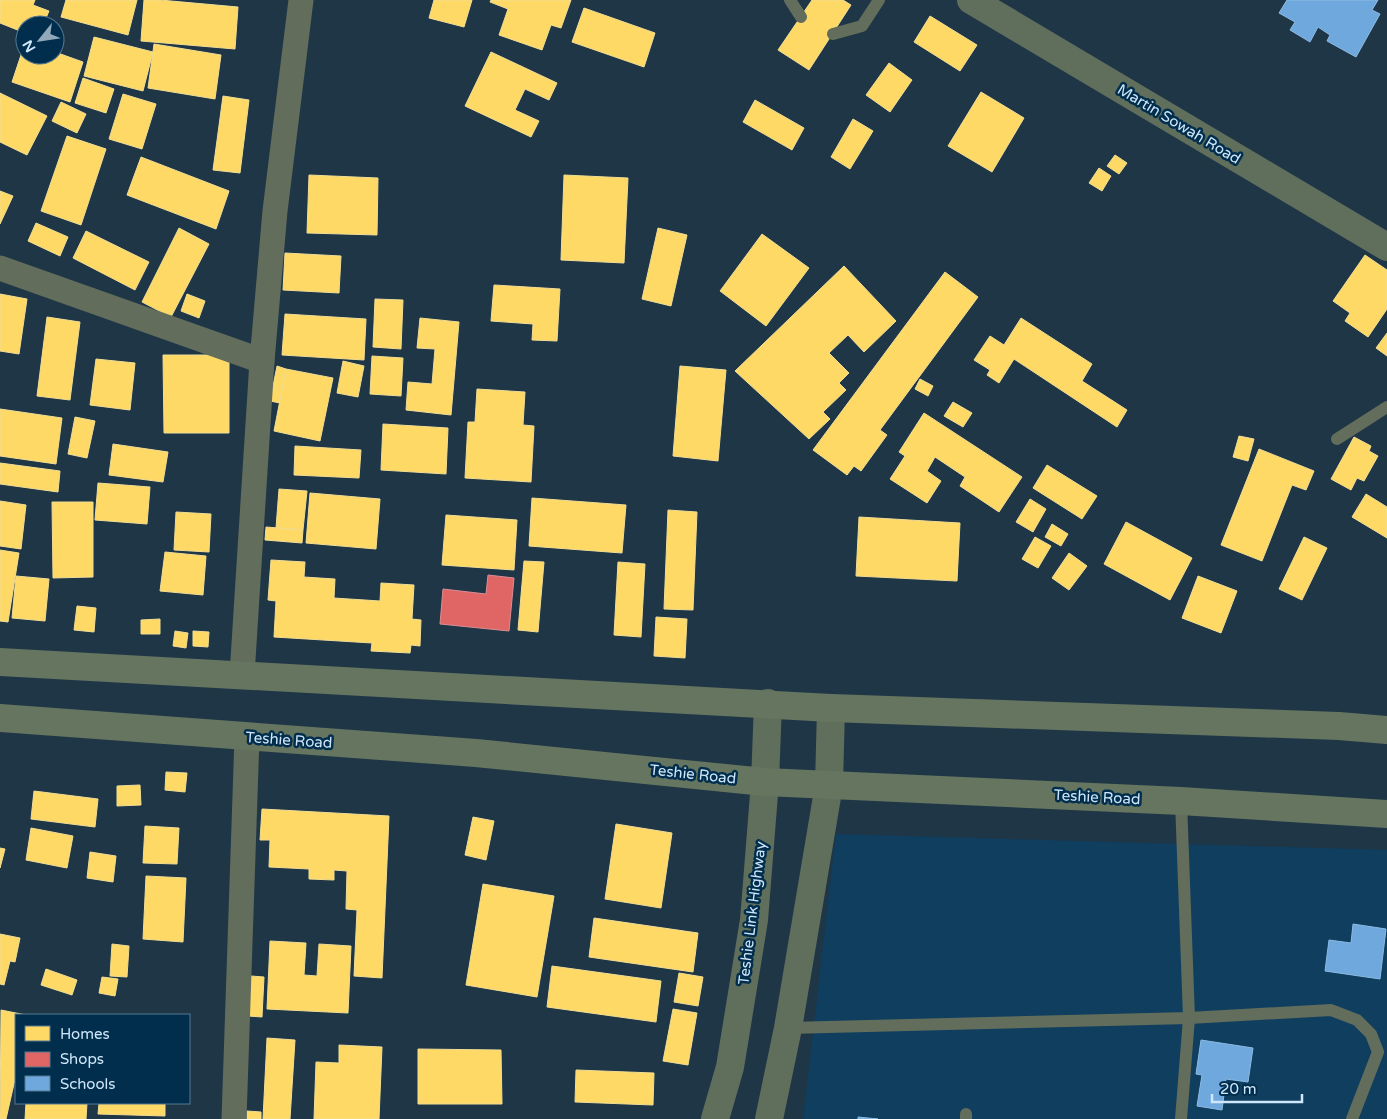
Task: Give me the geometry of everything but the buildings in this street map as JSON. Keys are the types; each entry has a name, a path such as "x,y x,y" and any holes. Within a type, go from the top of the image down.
{"main road":[{"name":"Martin Sowah Road","path":"971,0 1387,247"},
{"path":"0,662 831,708 1339,726 1387,730"},
{"name":"Teshie Link Highway","path":"715,1119 730,1067 754,920 765,782 768,704"},
{"path":"769,1119 788,1028 828,785 831,708"},
{"name":"Teshie Road","path":"0,718 476,753 765,782 1181,801 1387,814"}],"street":[{"path":"242,675 262,361 275,211 302,0"},
{"path":"0,268 262,361"},
{"path":"234,1119 247,737"}],"lane":[{"path":"790,0 801,16"},
{"path":"833,34 862,26 880,0"},
{"path":"1337,439 1387,407"},
{"path":"1181,801 1189,1018 1181,1119"},
{"path":"788,1028 1189,1018 1331,1010 1357,1020 1372,1034 1378,1052 1352,1119"}],"shaded area":[{"path":"836,834 1387,850 1387,1119 803,1119"}]}
